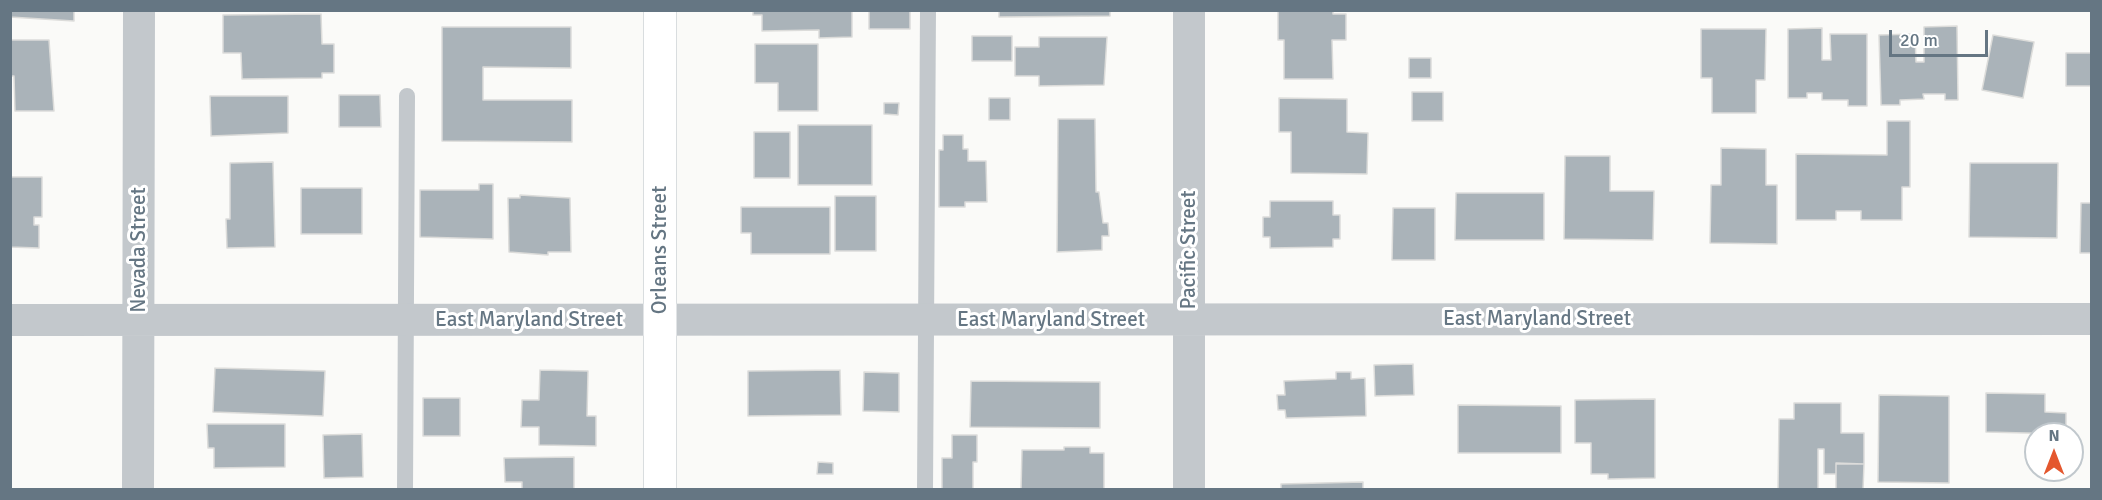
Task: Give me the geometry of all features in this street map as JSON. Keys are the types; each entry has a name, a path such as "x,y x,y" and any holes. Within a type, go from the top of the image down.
{"main road":[{"name":"Orleans Street","path":"660,10 660,489"}],"street":[{"name":"Nevada Street","path":"138,489 139,10"},
{"name":"Pacific Street","path":"1189,10 1189,489"},
{"name":"East Maryland Street","path":"10,321 2091,319"}],"lane":[{"path":"925,489 928,10"},
{"path":"405,489 406,96"}],"building":[{"path":"10,10 74,10 74,21 10,17"},
{"path":"753,10 852,10 852,37 819,38 819,30 762,31 762,15 753,15"},
{"path":"869,10 910,10 910,29 869,29"},
{"path":"999,10 1110,10 1110,16 999,17"},
{"path":"1278,10 1333,10 1333,14 1346,14 1346,40 1332,40 1333,79 1284,79 1284,40 1278,40"},
{"path":"321,14 322,44 334,44 334,73 322,73 322,78 242,79 241,53 223,53 223,15"},
{"path":"1957,26 1958,100 1945,100 1945,94 1923,94 1924,99 1900,100 1900,105 1881,105 1879,35 1915,34 1916,62 1924,62 1924,27"},
{"path":"442,27 571,27 571,68 483,67 483,100 572,100 572,142 442,141"},
{"path":"1822,28 1822,60 1831,60 1830,34 1867,34 1867,106 1848,106 1848,100 1822,100 1822,93 1807,93 1807,98 1788,98 1788,29"},
{"path":"1701,29 1766,29 1765,80 1756,80 1756,113 1712,113 1712,78 1701,78"},
{"path":"1993,35 2034,42 2023,98 1982,90"},
{"path":"972,36 1012,36 1012,61 972,61"},
{"path":"1039,37 1107,37 1104,85 1039,86 1039,76 1015,76 1015,47 1039,47"},
{"path":"10,40 49,40 54,111 15,111 14,76 10,76"},
{"path":"755,44 818,44 818,111 778,111 778,83 755,83"},
{"path":"2066,53 2092,53 2092,86 2066,86"},
{"path":"1409,58 1431,58 1431,78 1409,78"},
{"path":"1412,92 1443,92 1443,121 1412,121"},
{"path":"339,95 380,95 381,127 339,127"},
{"path":"210,96 288,96 288,133 211,136"},
{"path":"989,98 1010,98 1010,120 989,120"},
{"path":"1279,98 1347,99 1347,132 1368,133 1367,174 1291,173 1291,132 1279,132"},
{"path":"884,103 899,103 898,115 884,114"},
{"path":"1058,119 1095,119 1096,192 1099,192 1103,223 1108,223 1109,236 1102,236 1102,250 1057,252"},
{"path":"1887,121 1910,121 1910,187 1902,187 1902,220 1861,220 1861,211 1836,211 1836,220 1796,220 1796,154 1887,155"},
{"path":"798,125 872,125 872,185 798,185"},
{"path":"754,132 790,132 790,178 754,178"},
{"path":"943,135 963,135 963,149 968,149 968,161 986,161 987,202 965,202 965,207 939,207 939,150 943,150"},
{"path":"1721,148 1766,149 1766,185 1777,185 1777,244 1710,243 1711,185 1721,185"},
{"path":"1565,156 1610,156 1610,191 1654,191 1653,240 1564,239"},
{"path":"273,162 275,247 227,248 226,219 230,219 230,163"},
{"path":"1970,163 2058,163 2057,238 1969,237"},
{"path":"10,177 42,177 42,217 34,217 34,225 39,225 39,248 10,247"},
{"path":"479,184 493,184 493,239 420,237 420,190 479,190"},
{"path":"301,188 362,188 362,234 301,234"},
{"path":"1456,193 1544,193 1544,240 1455,240"},
{"path":"520,195 570,198 571,252 548,252 548,255 509,252 508,198 520,198"},
{"path":"835,196 876,196 876,251 835,251"},
{"path":"1270,201 1333,201 1333,215 1340,215 1340,239 1333,239 1333,247 1270,248 1270,237 1263,237 1263,217 1270,217"},
{"path":"2081,203 2092,203 2092,253 2080,253"},
{"path":"741,207 830,207 830,254 751,254 751,233 741,233"},
{"path":"1393,208 1435,208 1435,260 1392,260"},
{"path":"1413,364 1414,395 1375,396 1374,365"},
{"path":"215,368 325,371 323,416 213,412"},
{"path":"540,370 588,371 587,416 596,416 596,446 539,445 539,427 521,427 522,400 539,400"},
{"path":"840,370 841,415 748,416 748,371"},
{"path":"864,372 899,373 899,412 863,411"},
{"path":"1336,372 1351,372 1351,379 1365,378 1366,416 1286,418 1285,410 1278,410 1277,395 1285,395 1284,381 1336,379"},
{"path":"971,381 1100,382 1100,428 970,427"},
{"path":"1986,393 2045,394 2045,412 2066,413 2066,422 2024,422 2024,433 1986,432"},
{"path":"1879,395 1949,396 1949,483 1878,482"},
{"path":"423,398 460,398 460,436 423,436"},
{"path":"1655,399 1655,478 1608,479 1608,474 1591,474 1591,443 1575,443 1575,400"},
{"path":"1794,403 1841,403 1841,433 1864,433 1864,464 1836,463 1836,474 1824,474 1824,449 1818,449 1818,490 1778,490 1779,419 1794,419"},
{"path":"1458,405 1561,406 1561,453 1458,453"},
{"path":"207,424 285,424 285,467 214,468 214,448 208,448"},
{"path":"362,434 363,477 324,478 323,435"},
{"path":"952,435 977,435 977,462 973,462 973,490 942,490 942,458 952,458"},
{"path":"1064,447 1090,447 1090,453 1104,453 1104,490 1021,490 1022,450 1064,450"},
{"path":"574,457 574,490 522,490 522,482 505,482 504,458"},
{"path":"818,462 833,463 833,474 817,474"},
{"path":"1836,464 1864,464 1863,490 1836,490"},
{"path":"1363,482 1363,490 1281,490 1281,484"}]}
